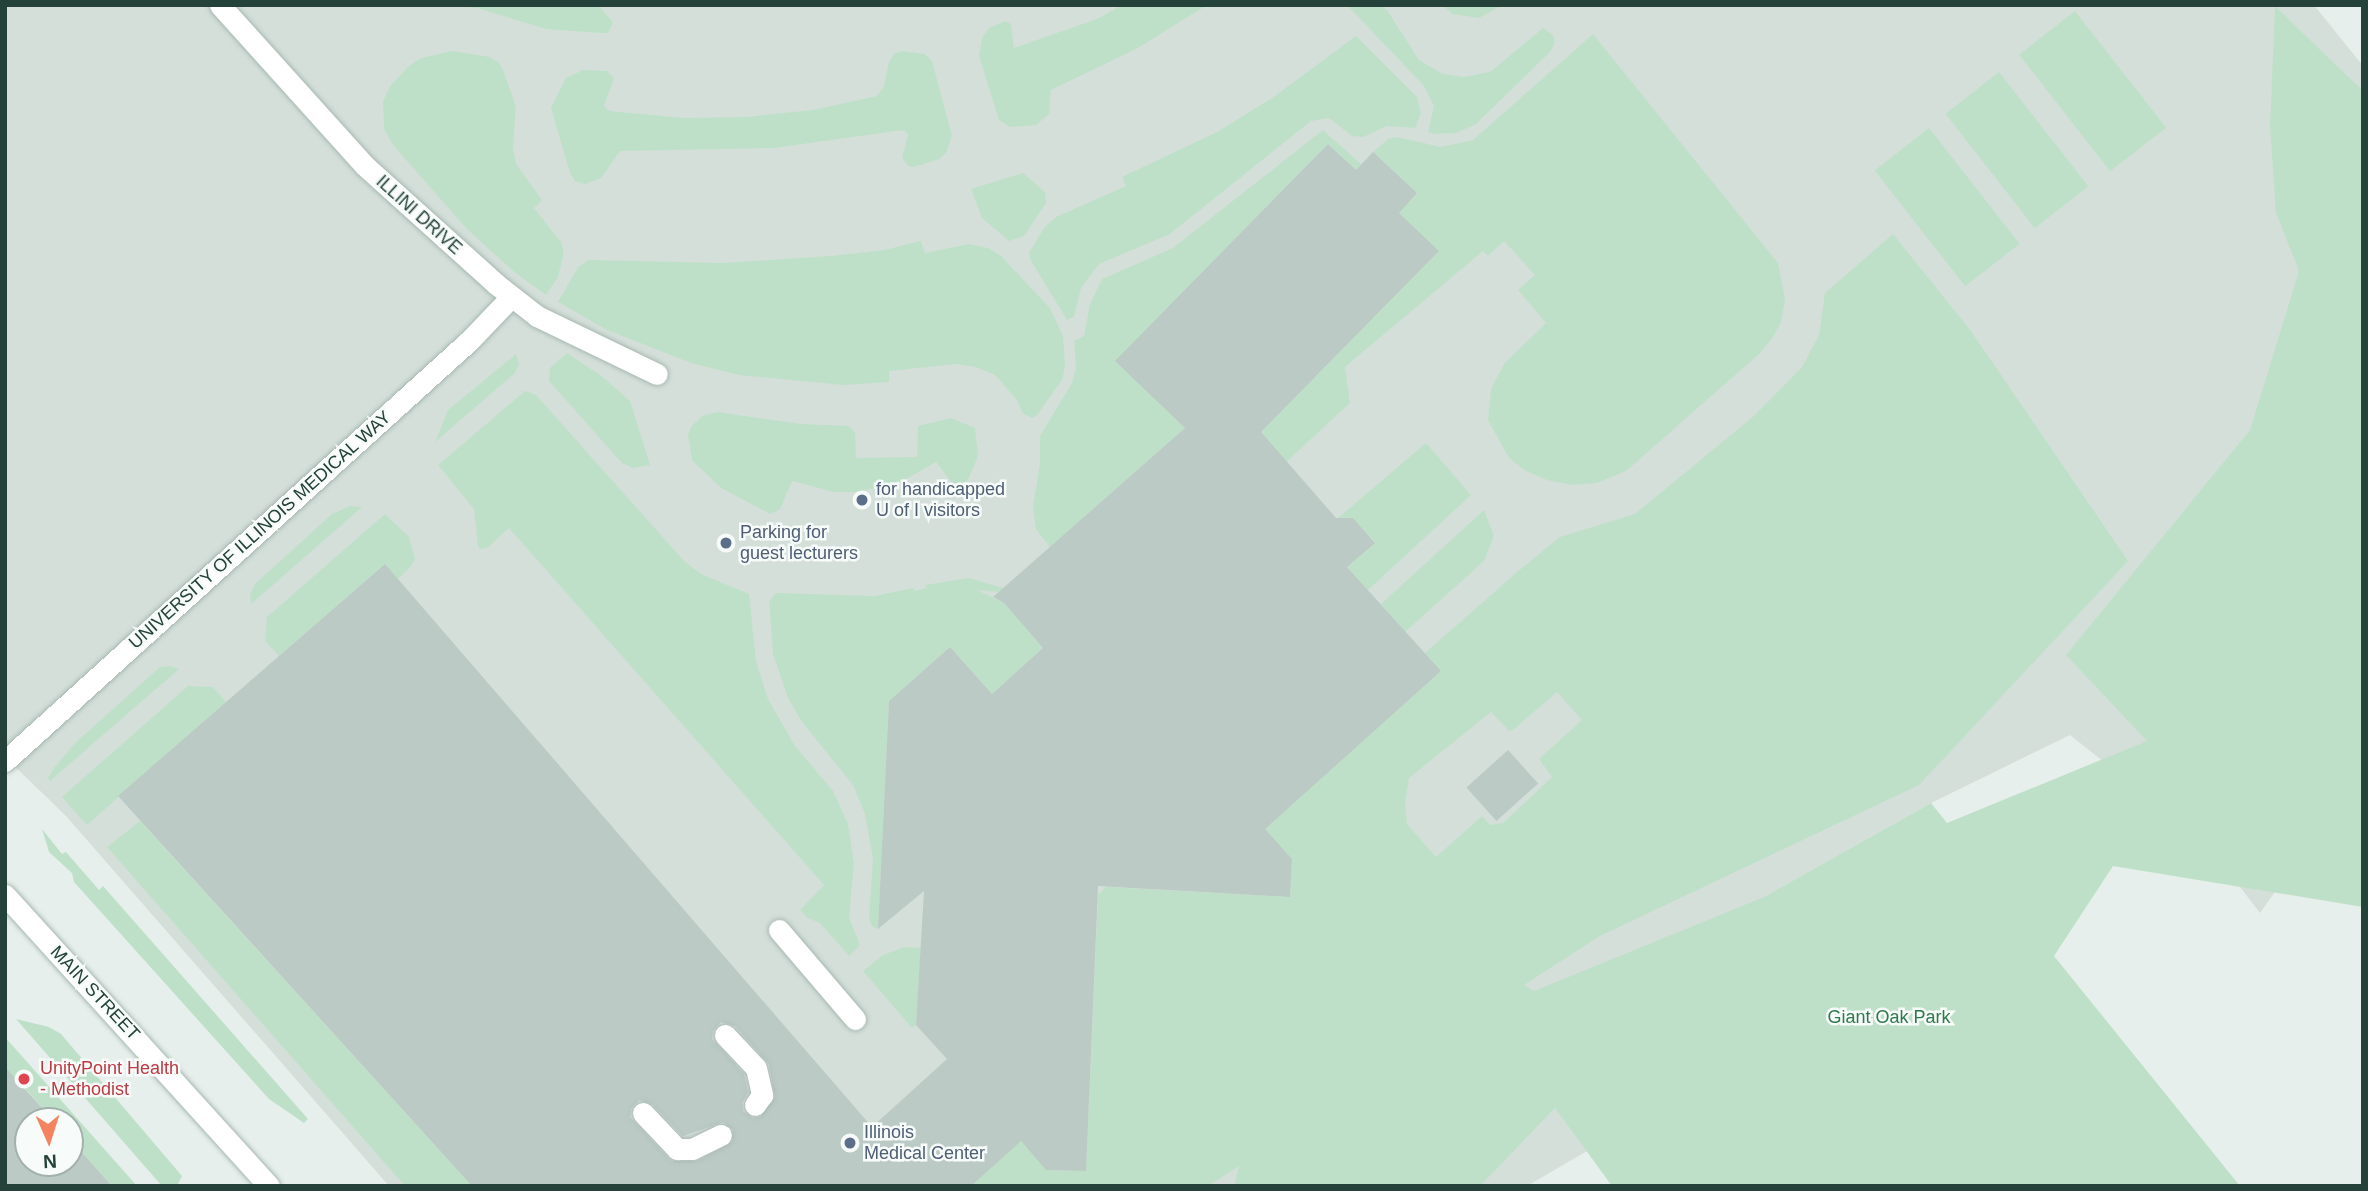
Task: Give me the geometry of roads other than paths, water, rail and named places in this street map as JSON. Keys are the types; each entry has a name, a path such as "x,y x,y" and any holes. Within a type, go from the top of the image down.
{"street":[{"name":"ILLINI DRIVE","path":"220,5 364,165 511,297 565,332 657,374"},
{"name":"UNIVERSITY OF ILLINOIS MEDICAL WAY","path":"5,761 451,358 511,297"},
{"name":"MAIN STREET","path":"5,895 269,1186"},
{"path":"779,930 855,1019"},
{"path":"725,1035 757,1068 762,1095 755,1105"},
{"path":"643,1113 677,1149 692,1149 721,1135"}],"place":[{"name":"for handicapped U of I visitors","path":"862,500"},
{"name":"Parking for guest lecturers","path":"726,543"},
{"name":"UnityPoint Health - Methodist","path":"24,1079"},
{"name":"Illinois Medical Center","path":"850,1143"}],"park label":[{"name":"Giant Oak Park","path":"1889,1017"}]}
